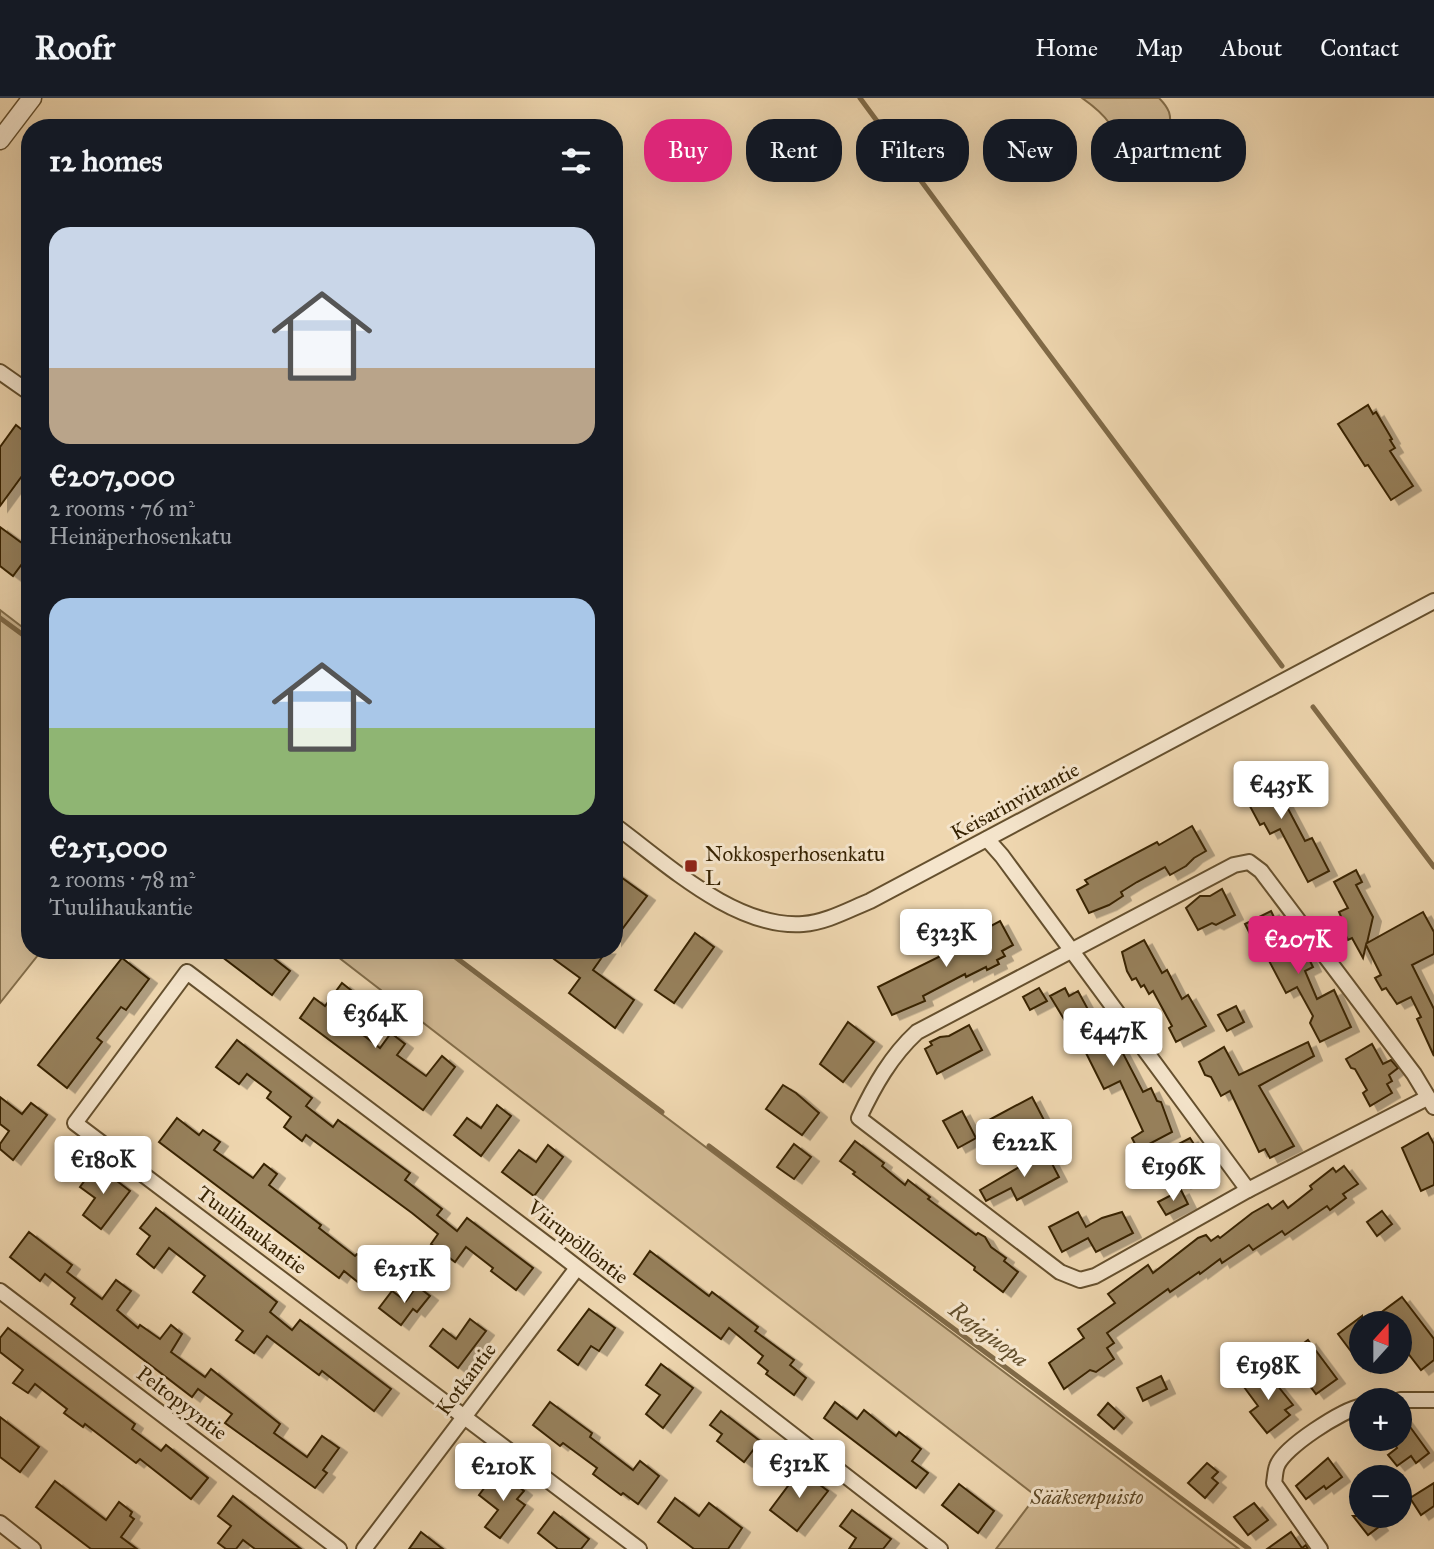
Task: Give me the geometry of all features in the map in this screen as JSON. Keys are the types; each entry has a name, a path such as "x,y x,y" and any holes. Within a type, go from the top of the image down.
{"street":[{"path":"0,140 32,98"},
{"path":"0,372 21,387"},
{"name":"Keisarinviitantie","path":"623,832 696,885 736,910 774,922 802,924 825,920 870,901 1434,601"},
{"path":"987,839 1248,1190"},
{"path":"1249,862 1261,872 1414,1074 1431,1103 1248,1190 1096,1276 1080,1280 1060,1272 859,1118 873,1088 902,1046 917,1032 1071,949 1234,865 1249,862"},
{"name":"Viirupöllöntie","path":"75,1123 187,972 577,1268 940,1549"},
{"name":"Tuulihaukantie","path":"75,1123 639,1549"},
{"name":"Kotkantie","path":"363,1549 577,1268"},
{"name":"Peltopyyntie","path":"0,1291 339,1549"},
{"path":"1412,1400 1434,1401"},
{"path":"1320,1549 1274,1483 1277,1465 1311,1432 1349,1409"},
{"path":"0,1523 33,1549"}],"green space":[{"path":"1082,98 1159,98 1169,112 1170,119 1106,119"},
{"path":"0,610 21,626 21,959 35,959 0,1003"},
{"name":"Sääksenpuisto","path":"341,959 456,959 1239,1549 996,1549 1036,1496"}],"building":[{"path":"1368,405 1373,414 1376,412 1392,439 1390,440 1395,448 1390,451 1413,486 1391,500 1338,424"},
{"path":"16,425 21,429 21,477 0,506 0,447"},
{"path":"0,527 21,542 21,565 13,576 0,566"},
{"path":"1266,767 1305,841 1312,838 1329,871 1308,882 1280,829 1270,834 1264,823 1260,825 1237,782"},
{"path":"1192,826 1206,851 1170,875 1165,867 1121,892 1123,896 1109,905 1089,913 1077,890 1088,884 1085,880"},
{"path":"1356,870 1362,882 1356,885 1373,917 1367,943 1423,912 1434,932 1434,954 1412,965 1434,1009 1434,1056 1417,1019 1421,1017 1411,997 1397,1004 1386,988 1382,990 1375,978 1381,975 1366,945 1363,958 1352,938 1348,940 1341,926 1343,921 1339,912 1348,908 1334,882"},
{"path":"623,879 647,896 623,928"},
{"path":"1222,889 1235,915 1216,925 1212,923 1198,930 1186,908 1200,896 1210,896"},
{"path":"1271,911 1285,940 1292,936 1300,951 1304,949 1313,967 1305,971 1317,999 1334,990 1351,1027 1320,1042 1310,1023 1313,1016 1297,987 1286,993 1257,938 1253,940 1245,924"},
{"path":"1000,921 1013,945 1002,951 1005,956 997,960 999,964 966,977 965,974 923,996 925,1001 892,1015 878,987 989,932 987,928"},
{"path":"695,933 714,947 674,1003 655,990"},
{"path":"1144,940 1162,973 1167,970 1182,999 1188,995 1206,1026 1176,1042 1169,1028 1172,1026 1153,991 1149,994 1136,978 1132,980 1127,971 1122,952"},
{"path":"121,959 149,979 126,1010 121,1007 97,1038 102,1042 67,1088 38,1065"},
{"path":"225,959 275,959 290,971 272,995"},
{"path":"554,959 601,959 593,970 634,1000 615,1028 569,993 580,978"},
{"path":"342,983 357,995 340,1017 380,1048 391,1033 405,1044 397,1055 426,1076 442,1056 455,1067 423,1110 300,1018 314,998 325,1006"},
{"path":"1039,988 1047,1001 1030,1010 1023,997"},
{"path":"1065,988 1069,996 1078,991 1105,1041 1114,1036 1143,1092 1151,1088 1157,1101 1161,1102 1172,1132 1138,1150 1132,1138 1143,1131 1120,1081 1104,1089 1076,1033 1073,1034 1050,996"},
{"path":"1236,1006 1244,1022 1227,1031 1218,1015"},
{"path":"848,1022 874,1042 843,1082 820,1064"},
{"path":"969,1025 982,1050 937,1074 925,1049 932,1045 930,1042"},
{"path":"237,1040 312,1098 306,1106 333,1127 338,1120 410,1173 405,1180 442,1209 437,1215 457,1231 467,1218 533,1268 516,1290 466,1247 455,1262 431,1244 438,1234 412,1213 306,1135 302,1141 284,1127 291,1117 267,1098 271,1092 247,1074 239,1084 216,1067"},
{"path":"1308,1042 1314,1056 1259,1086 1294,1146 1270,1158 1265,1149 1259,1152 1230,1091 1221,1096 1199,1062 1224,1047 1239,1075"},
{"path":"1372,1044 1383,1064 1391,1060 1398,1068 1389,1075 1392,1081 1387,1084 1392,1093 1370,1106 1363,1093 1367,1090 1346,1059"},
{"path":"783,1085 819,1113 802,1135 766,1109"},
{"path":"0,1097 22,1114 31,1103 47,1115 13,1160 0,1149 0,1144 9,1131 0,1124"},
{"path":"1032,1097 1045,1122 1002,1145 989,1120"},
{"path":"497,1105 511,1116 481,1156 454,1135 467,1118 481,1128"},
{"path":"962,1111 976,1138 958,1148 943,1121"},
{"path":"177,1118 199,1135 203,1130 220,1142 214,1150 253,1178 264,1164 277,1174 269,1185 321,1225 319,1228 355,1256 357,1254 372,1265 359,1283 344,1271 339,1278 159,1142"},
{"path":"1428,1133 1434,1144 1434,1185 1421,1191 1402,1148"},
{"path":"1190,1138 1207,1164 1205,1165 1208,1171 1183,1184 1167,1150"},
{"path":"855,1141 884,1163 882,1166 905,1185 908,1180 930,1197 928,1199 976,1235 978,1233 985,1237 991,1247 1006,1258 1004,1261 1018,1272 1003,1292 840,1161"},
{"path":"794,1144 811,1157 794,1179 777,1167"},
{"path":"548,1145 563,1157 534,1196 502,1172 519,1150 536,1162"},
{"path":"1047,1154 1059,1177 1017,1200 1011,1188 986,1201 980,1190 1033,1159"},
{"path":"96,1165 130,1191 101,1229 83,1215 95,1198 80,1187"},
{"path":"1344,1166 1358,1184 1343,1194 1346,1198 1330,1210 1327,1206 1285,1235 1282,1231 1253,1250 1249,1245 1222,1263 1220,1259 1170,1292 1168,1289 1107,1333 1114,1343 1107,1348 1114,1359 1096,1372 1090,1370 1064,1389 1049,1363 1084,1338 1078,1329 1115,1303 1108,1294 1148,1265 1153,1273 1198,1238 1206,1235 1211,1241 1218,1236 1220,1238 1268,1204 1272,1209 1283,1201 1288,1208 1333,1168 1336,1172"},
{"path":"1181,1190 1188,1204 1166,1215 1158,1202"},
{"path":"156,1208 277,1302 270,1312 292,1330 300,1320 391,1389 374,1411 322,1371 319,1375 267,1336 254,1353 236,1340 243,1331 193,1292 205,1276 169,1248 154,1268 137,1254 150,1236 140,1228"},
{"path":"1382,1211 1392,1224 1377,1236 1367,1222"},
{"path":"1078,1212 1086,1227 1102,1218 1122,1212 1133,1233 1096,1252 1088,1238 1062,1252 1049,1227"},
{"path":"29,1232 72,1265 67,1272 102,1299 116,1280 131,1291 117,1310 138,1328 140,1325 160,1339 171,1325 182,1334 171,1352 205,1377 211,1369 280,1424 274,1433 307,1457 322,1436 339,1448 323,1470 327,1473 315,1488 225,1423 232,1414 198,1389 192,1397 71,1304 75,1298 45,1274 40,1281 10,1257"},
{"path":"650,1251 709,1296 712,1292 758,1327 755,1331 794,1360 790,1365 806,1378 794,1395 766,1374 768,1371 758,1363 763,1356 729,1328 721,1339 634,1274"},
{"path":"417,1286 430,1296 417,1312 413,1309 401,1325 379,1308 392,1291 406,1301"},
{"path":"1402,1297 1434,1339 1434,1360 1421,1370 1412,1358 1412,1311 1383,1311"},
{"path":"589,1309 615,1328 599,1351 591,1346 578,1365 558,1350"},
{"path":"470,1319 486,1331 458,1368 430,1346 443,1329 456,1339"},
{"path":"1349,1326 1349,1349 1338,1334"},
{"path":"8,1328 135,1424 132,1429 161,1451 166,1445 208,1478 191,1499 140,1459 136,1463 85,1424 83,1427 64,1413 67,1409 35,1384 28,1393 13,1383 23,1370 0,1352 0,1338"},
{"path":"1308,1340 1337,1379 1316,1394 1287,1356"},
{"path":"661,1364 693,1388 663,1428 646,1414 660,1395 646,1385"},
{"path":"1265,1370 1293,1405 1285,1410 1290,1415 1267,1433 1250,1412 1258,1406 1244,1387"},
{"path":"1161,1376 1167,1389 1143,1401 1137,1388"},
{"path":"550,1402 592,1433 590,1437 633,1470 640,1461 659,1476 638,1504 593,1474 597,1468 563,1443 560,1446 533,1425"},
{"path":"835,1402 857,1419 864,1410 896,1436 899,1432 921,1449 912,1461 928,1473 916,1488 824,1418"},
{"path":"1108,1403 1124,1418 1114,1429 1098,1415"},
{"path":"721,1411 760,1441 744,1462 717,1441 722,1434 710,1425"},
{"path":"0,1417 39,1447 20,1472 0,1457"},
{"path":"1412,1430 1429,1453 1416,1463 1411,1456 1398,1465 1388,1455 1393,1451 1412,1451"},
{"path":"1328,1458 1342,1477 1306,1499 1296,1486"},
{"path":"1207,1463 1218,1472 1212,1478 1218,1483 1205,1498 1188,1483"},
{"path":"800,1470 828,1491 797,1531 770,1510"},
{"path":"500,1472 524,1491 517,1499 525,1505 500,1538 485,1527 498,1510 479,1495"},
{"path":"55,1481 106,1520 119,1502 132,1512 130,1516 134,1519 121,1537 137,1549 91,1549 36,1507"},
{"path":"1434,1483 1434,1506 1421,1515 1412,1497"},
{"path":"959,1484 994,1511 978,1533 942,1505"},
{"path":"233,1496 301,1549 255,1549 243,1540 236,1549 226,1549 218,1543 231,1526 218,1516"},
{"path":"675,1498 699,1516 709,1503 742,1528 728,1549 694,1549 658,1522"},
{"path":"1254,1503 1268,1520 1248,1535 1234,1517"},
{"path":"852,1510 891,1539 883,1549 849,1549 856,1538 840,1526"},
{"path":"554,1512 589,1539 581,1549 558,1549 538,1533"},
{"path":"1362,1528 1377,1528 1368,1535"},
{"path":"421,1532 443,1549 409,1549"},
{"path":"1291,1532 1302,1548 1306,1545 1308,1549 1267,1549"}],"waterway":[{"path":"860,98 1282,666"},
{"path":"0,618 21,633"},
{"path":"1313,707 1434,867"},
{"path":"458,959 662,1112"},
{"name":"Rajajuopa","path":"709,1146 1249,1549"}],"place":[{"name":"Nokkosperhosenkatu L","path":"691,866"}]}
